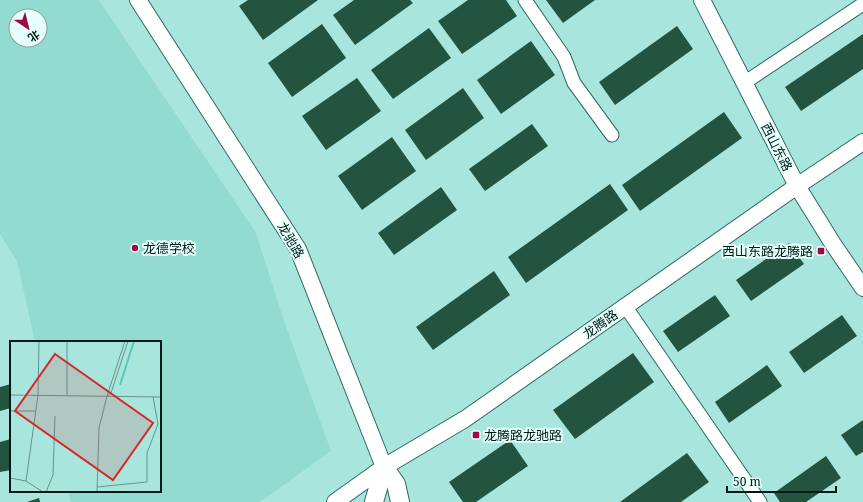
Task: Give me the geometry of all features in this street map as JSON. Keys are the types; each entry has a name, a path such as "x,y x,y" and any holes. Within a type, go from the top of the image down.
{"main road":[{"path":"374,502 384,467"},
{"name":"龙驰路","path":"384,467 396,484 400,502"}],"street":[{"name":"龙驰路","path":"138,0 298,249 384,467"},
{"path":"525,0 564,57 574,83 612,135"},
{"name":"西山东路","path":"702,0 797,186 833,244 863,288"},
{"path":"744,83 863,4"},
{"name":"龙腾路","path":"335,502 384,467 465,420 797,186 863,142"},
{"path":"626,306 760,502"}],"shaded area":[{"name":"龙德学校","path":"0,0 99,0 256,233 284,321 331,451 260,502 71,502 68,492 161,492 161,341 35,341 17,261 0,234"}],"building":[{"path":"248,0 318,0 263,40 239,6"},
{"path":"354,0 410,0 413,3 355,45 333,15"},
{"path":"468,0 506,0 517,16 462,54 438,21"},
{"path":"546,0 595,0 563,23"},
{"path":"322,24 346,58 292,97 268,63"},
{"path":"677,26 693,49 615,105 599,82"},
{"path":"429,28 451,58 393,99 371,70"},
{"path":"863,34 863,69 801,111 785,87"},
{"path":"531,41 555,75 501,114 477,80"},
{"path":"357,78 381,111 326,150 302,116"},
{"path":"463,88 484,118 426,160 405,130"},
{"path":"724,112 742,138 640,211 622,185"},
{"path":"532,124 548,146 485,191 469,169"},
{"path":"392,137 416,171 362,210 338,176"},
{"path":"610,184 628,210 526,283 508,257"},
{"path":"441,187 457,210 394,255 378,233"},
{"path":"789,243 804,264 751,301 736,280"},
{"path":"494,271 510,295 433,350 416,327"},
{"path":"715,295 730,316 678,352 663,331"},
{"path":"842,315 857,336 804,373 789,352"},
{"path":"633,353 654,382 575,439 553,410"},
{"path":"767,365 782,386 729,423 715,402"},
{"path":"10,384 10,408 0,411 0,387"},
{"path":"863,420 863,452 856,456 841,435"},
{"path":"10,439 10,470 0,472 0,442"},
{"path":"510,440 528,466 476,502 463,502 449,482"},
{"path":"687,453 709,482 681,502 620,502"},
{"path":"826,456 841,478 806,502 780,502 774,493"},
{"path":"39,498 40,502 27,502"}],"place":[{"name":"龙德学校","path":"135,248"},
{"name":"西山东路龙腾路","path":"821,251"},
{"name":"龙腾路龙驰路","path":"476,435"}]}
